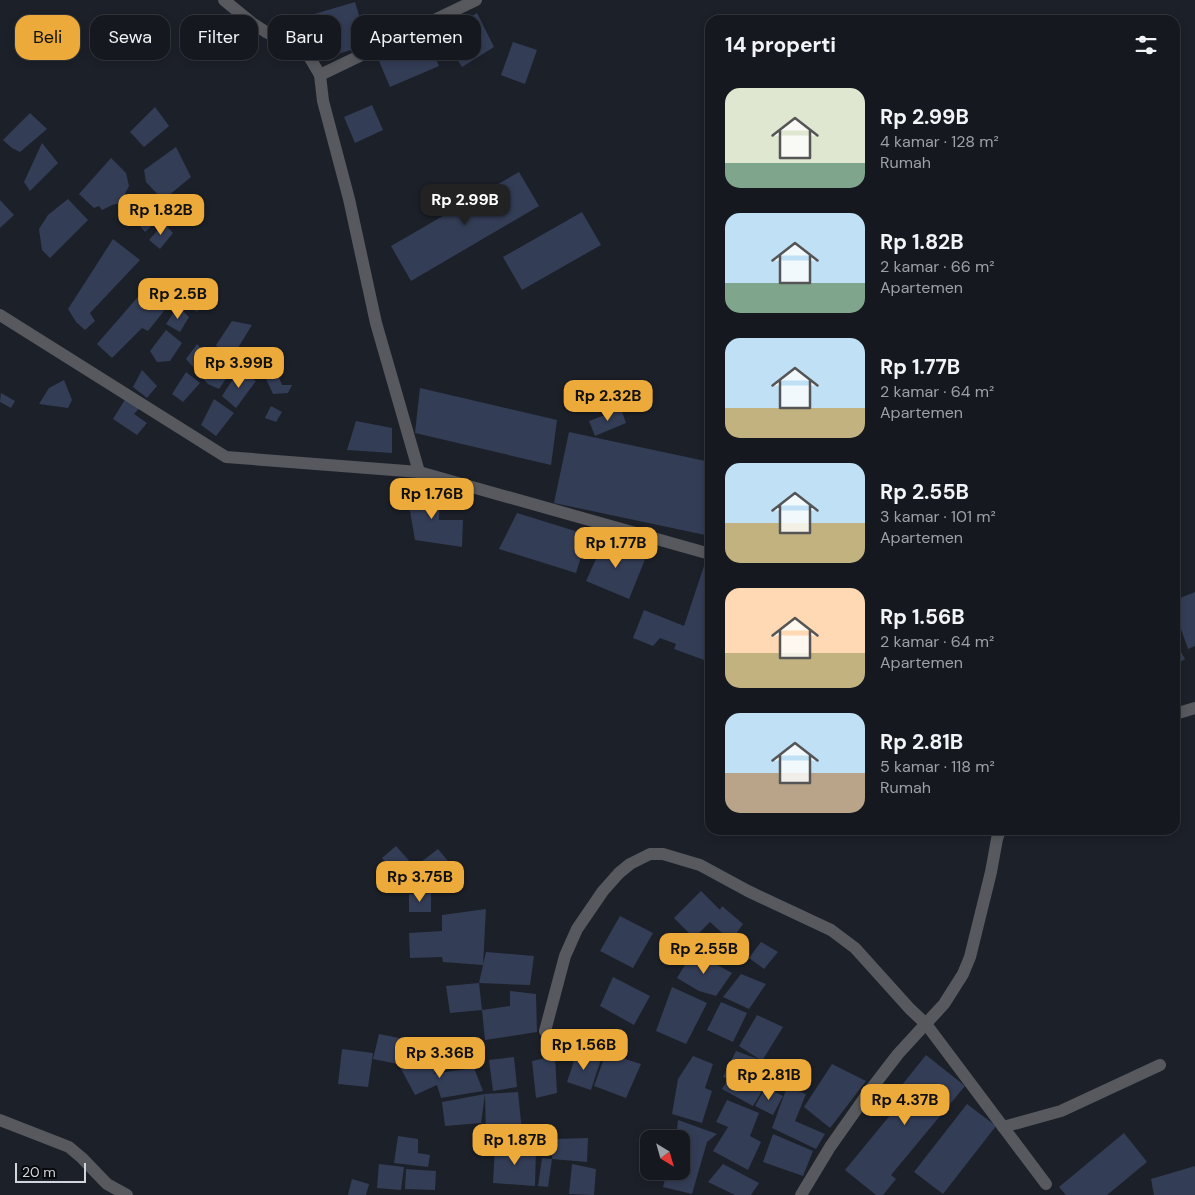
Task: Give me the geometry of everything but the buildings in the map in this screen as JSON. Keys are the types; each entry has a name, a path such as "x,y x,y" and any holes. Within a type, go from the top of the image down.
{"street":[{"path":"224,0 252,24 299,48 310,58 320,75 323,101 349,198 376,323 418,472"},
{"path":"320,75 476,0"},
{"path":"0,314 226,458 418,472 705,553"},
{"path":"1180,712 1195,708"},
{"path":"800,1195 830,1146 868,1093 898,1054 944,1004 962,974 970,957 998,835"},
{"path":"545,1031 565,956 577,928 603,891 619,873 635,860 650,854 662,854 700,865 748,891 831,930 855,948 926,1024 1046,1184"},
{"path":"1003,1127 1061,1111 1160,1065"},
{"path":"0,1120 69,1147 108,1184 126,1195"}]}
